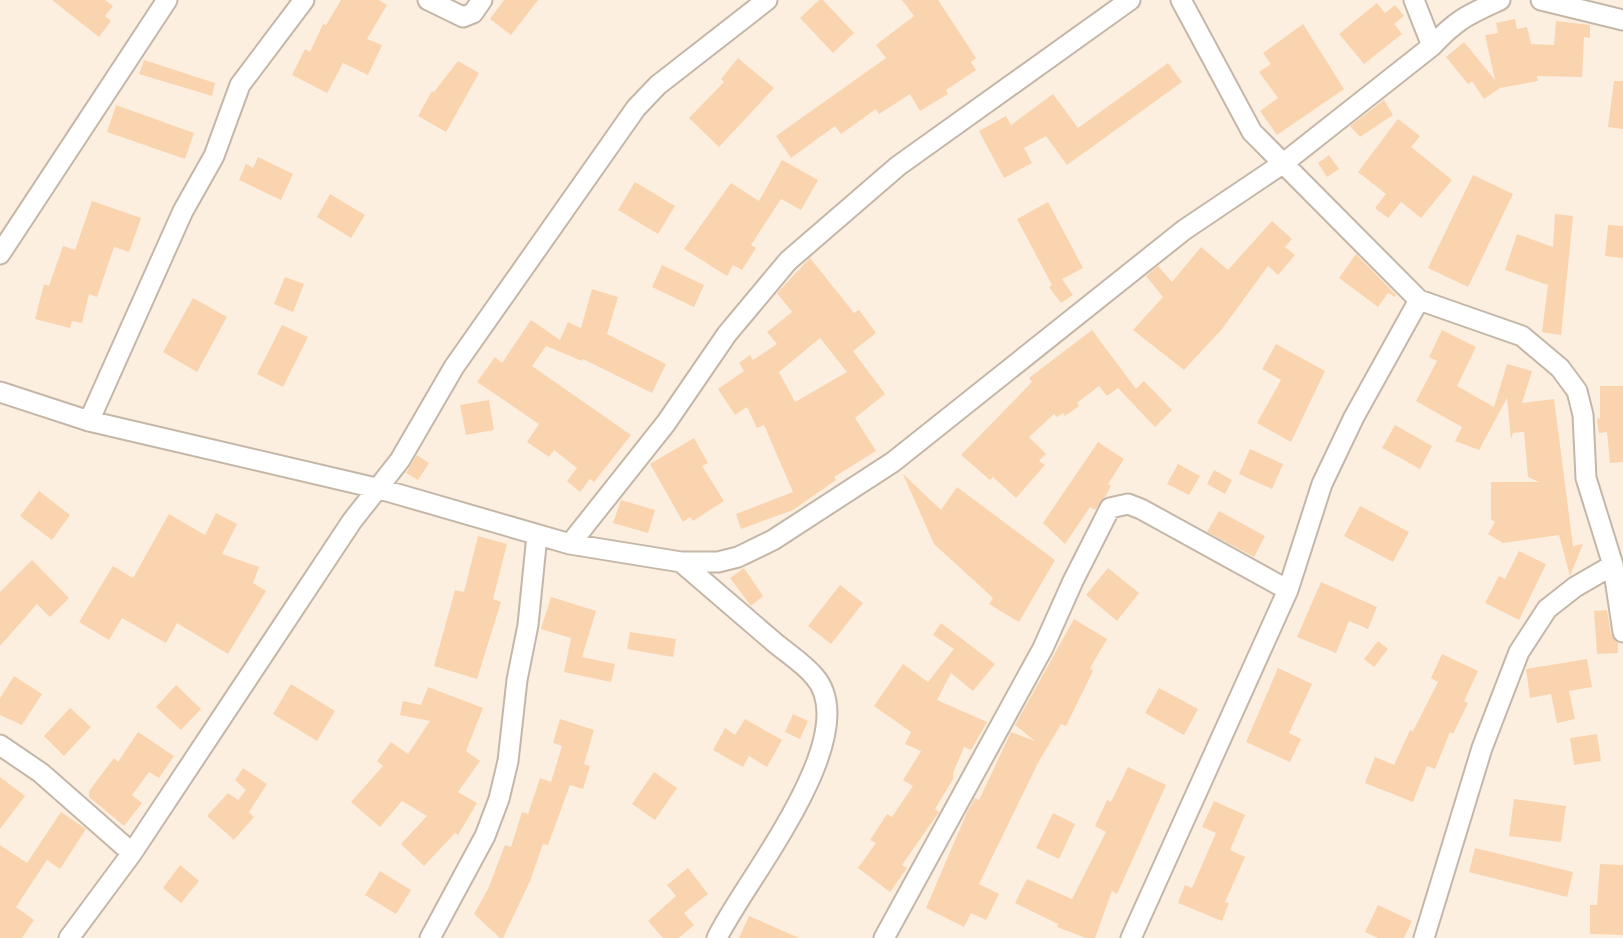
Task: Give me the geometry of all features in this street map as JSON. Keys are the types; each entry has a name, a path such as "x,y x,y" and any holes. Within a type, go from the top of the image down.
{"street":[{"path":"0,254 167,0"},
{"path":"89,421 183,211 214,156 240,85 304,0"},
{"path":"428,0 463,17 473,13 482,0"},
{"path":"69,938 132,853 352,521 380,489 454,367 636,108 658,85 767,0"},
{"path":"570,544 666,423 727,334 788,261 898,166 1130,0"},
{"path":"1181,0 1252,132 1285,162 1419,300 1522,336 1560,368 1577,391 1583,415 1587,478 1613,565 1623,632"},
{"path":"1414,0 1432,46"},
{"path":"0,392 89,421 380,489 570,544 681,562 718,562 738,557 821,510 893,462 1184,229 1285,162 1432,46 1467,13 1500,0"},
{"path":"1541,0 1623,20"},
{"path":"1131,938 1287,590 1322,484 1354,417 1419,300"},
{"path":"884,938 1044,648 1073,581 1110,508 1128,504 1140,509 1287,590"},
{"path":"430,938 485,836 499,799 508,761 517,680 528,625 537,534"},
{"path":"681,562 816,678 828,718 817,757 788,826 728,915 717,938"},
{"path":"1424,938 1482,748 1519,652 1547,609 1575,587 1613,565"},
{"path":"0,745 41,773 132,853"}],"building":[{"path":"52,0 105,0 113,6 105,16 111,21 99,37"},
{"path":"341,0 379,0 387,5 367,39 382,45 368,75 343,63 327,93 292,75 305,49 310,52 323,24 326,25"},
{"path":"504,0 538,0 511,35 490,19"},
{"path":"819,0 823,0 854,33 833,53 800,18"},
{"path":"902,0 938,0 976,58 971,62 976,70 946,90 948,94 920,111 910,94 879,114 876,109 841,134 835,126 791,158 776,136 886,58 876,45 914,16"},
{"path":"1377,3 1385,13 1395,5 1404,16 1394,24 1402,34 1364,64 1339,34"},
{"path":"1515,19 1517,29 1527,27 1531,44 1554,45 1556,21 1590,25 1590,38 1584,37 1582,77 1537,76 1538,81 1500,88 1484,99 1472,81 1468,84 1446,57 1464,42 1495,80 1485,35 1498,33 1496,23"},
{"path":"1303,24 1344,89 1277,135 1260,111 1278,98 1259,72 1271,64 1263,53"},
{"path":"738,58 774,88 719,147 689,118 724,82 721,79"},
{"path":"144,60 215,83 212,96 139,74"},
{"path":"458,61 479,73 446,132 418,116 432,91 434,92"},
{"path":"1168,63 1182,82 1067,165 1046,136 1024,148 1032,163 1004,178 979,131 1006,116 1011,125 1053,94 1078,128"},
{"path":"1614,81 1623,81 1623,129 1608,127"},
{"path":"1384,100 1393,115 1360,137 1350,126"},
{"path":"116,105 194,133 185,159 107,132"},
{"path":"1398,119 1420,136 1411,147 1452,180 1421,218 1401,202 1388,218 1375,208 1386,194 1358,172"},
{"path":"1329,155 1339,169 1327,177 1318,163"},
{"path":"258,157 293,174 281,200 239,180 246,164 253,168"},
{"path":"782,160 818,180 801,210 781,199 751,245 756,248 742,270 733,265 727,276 684,249 731,183 759,201"},
{"path":"1473,175 1513,194 1468,287 1428,268"},
{"path":"635,182 675,206 658,234 618,210"},
{"path":"330,194 365,215 351,238 317,217"},
{"path":"92,201 141,218 129,252 114,247 97,297 89,294 82,323 72,321 70,328 35,319 44,284 49,286 63,246 75,250"},
{"path":"1048,202 1083,268 1062,279 1073,295 1061,303 1049,287 1052,285 1017,219"},
{"path":"1555,214 1573,216 1561,335 1542,332 1548,285 1505,270 1517,234 1553,247"},
{"path":"1272,221 1292,239 1285,247 1295,255 1278,275 1268,266 1222,329 1184,370 1133,330 1163,297 1146,276 1158,266 1172,282 1201,247 1228,270"},
{"path":"1608,225 1623,226 1623,258 1605,256"},
{"path":"1356,254 1395,297 1388,293 1378,307 1339,278"},
{"path":"810,258 854,313 859,310 876,333 853,351 885,394 855,418 876,451 834,477 836,480 793,510 741,529 736,514 793,492 764,425 757,428 747,407 735,415 718,389 744,371 739,363 750,355 753,360 777,344 767,332 792,312 777,293","holes":["820,338 847,372 795,402 779,372"]},
{"path":"662,265 704,285 694,307 652,287"},
{"path":"285,277 304,284 293,312 274,304"},
{"path":"592,289 618,297 607,334 666,364 652,393 583,359 582,361 546,346 532,366 631,435 594,482 590,479 580,492 567,481 577,468 554,450 549,457 527,442 539,424 477,382 495,357 502,363 531,320 560,340 568,322 581,328"},
{"path":"193,298 227,317 197,372 163,352"},
{"path":"282,325 308,337 283,387 257,374"},
{"path":"1092,330 1136,389 1144,381 1172,410 1155,427 1118,388 1107,396 1099,386 1077,403 1079,406 1065,416 1063,413 1057,417 1054,414 1029,437 1046,454 1039,461 1045,465 1016,498 993,477 990,480 961,455 1032,382 1029,378"},
{"path":"1442,330 1476,347 1457,386 1494,407 1507,364 1532,371 1522,403 1554,399 1573,546 1583,544 1570,576 1559,535 1503,543 1488,534 1495,522 1491,519 1491,482 1539,482 1528,477 1524,432 1513,433 1511,439 1507,398 1479,450 1455,441 1462,427 1416,401 1437,361 1429,357"},
{"path":"1276,344 1325,371 1291,442 1257,423 1281,380 1262,369"},
{"path":"1600,386 1623,386 1623,462 1610,463 1607,432 1599,433 1597,419 1600,418"},
{"path":"489,400 494,430 466,435 460,405"},
{"path":"1395,425 1432,446 1420,469 1382,448"},
{"path":"694,438 708,463 702,466 724,501 693,521 690,517 683,522 650,464"},
{"path":"1098,442 1124,459 1108,484 1111,486 1105,497 1095,510 1090,507 1065,544 1043,523"},
{"path":"1250,449 1283,464 1272,489 1239,474"},
{"path":"417,455 429,463 418,480 406,473"},
{"path":"1178,464 1200,476 1189,495 1167,484"},
{"path":"1214,470 1232,480 1225,494 1207,484"},
{"path":"903,474 941,510 957,487 1055,560 1019,622 989,604 993,598 934,544"},
{"path":"39,491 70,515 52,540 20,516"},
{"path":"621,500 655,510 648,533 613,523"},
{"path":"1360,506 1409,532 1393,562 1344,536"},
{"path":"1219,511 1265,536 1254,557 1207,532"},
{"path":"216,513 237,524 222,554 259,567 253,583 266,591 228,654 177,623 166,643 122,618 109,640 79,622 113,566 133,578 169,514 205,535"},
{"path":"478,536 507,544 493,599 501,602 477,679 434,666 455,590 464,592"},
{"path":"1519,551 1546,564 1519,620 1485,603 1499,576 1505,579"},
{"path":"32,560 69,598 50,617 37,604 0,646 0,592"},
{"path":"744,568 763,596 751,606 730,578"},
{"path":"1108,568 1139,593 1117,621 1086,595"},
{"path":"1321,582 1377,607 1368,629 1349,621 1336,653 1297,637"},
{"path":"840,585 863,603 831,644 808,626"},
{"path":"551,597 596,611 582,657 615,664 611,682 564,672 571,638 541,629"},
{"path":"1607,610 1611,634 1618,643 1618,653 1597,654 1594,611"},
{"path":"1074,619 1107,639 1090,668 1093,671 1066,726 1061,724 1038,763 979,884 999,894 986,920 971,913 964,927 926,908 968,810 975,798 979,800 1011,732 1035,741 1015,725"},
{"path":"941,623 995,664 973,691 951,673 937,700 987,722 971,750 964,747 953,779 935,809 939,812 902,865 907,868 890,892 858,868 876,843 870,840 887,814 892,817 913,786 903,780 921,751 905,744 911,732 874,706 903,664 928,682 954,649 933,635"},
{"path":"630,632 676,639 673,657 627,649"},
{"path":"1378,641 1388,649 1374,667 1364,659"},
{"path":"1442,654 1478,671 1464,701 1468,703 1453,734 1450,732 1435,769 1427,766 1413,802 1365,783 1375,757 1394,765 1410,730 1413,731 1438,682 1431,678"},
{"path":"1587,659 1592,687 1569,691 1575,719 1557,723 1551,694 1530,698 1526,669"},
{"path":"1278,668 1312,684 1289,733 1301,739 1290,762 1246,742"},
{"path":"14,676 42,694 22,725 0,715 0,698"},
{"path":"291,684 335,711 317,741 273,714"},
{"path":"176,685 201,709 181,730 156,707"},
{"path":"428,687 483,708 466,751 480,761 458,792 477,803 458,835 455,833 424,866 401,844 427,816 402,801 380,827 351,802 383,766 377,761 391,742 408,754 430,721 400,715 403,701 421,705"},
{"path":"1159,688 1198,709 1184,735 1145,713"},
{"path":"70,708 91,727 64,756 44,736"},
{"path":"793,714 808,721 800,739 785,732"},
{"path":"560,719 594,730 584,764 590,766 583,789 570,785 548,845 543,844 530,881 503,938 500,938 474,914 488,889 505,845 511,847 522,812 528,814 540,778 551,782 562,746 553,743"},
{"path":"745,719 782,740 767,767 749,756 743,767 713,750 725,728 735,735"},
{"path":"138,732 174,756 159,778 149,772 132,795 142,803 124,826 89,797 89,791 114,758 118,762"},
{"path":"1597,734 1601,761 1574,765 1570,738"},
{"path":"1128,767 1166,785 1117,894 1112,891 1095,938 1086,938 1057,927 1058,924 1015,903 1027,879 1072,899 1106,832 1095,826 1107,800 1111,802"},
{"path":"243,768 267,784 249,812 254,817 234,840 207,816 228,793 238,800 246,790 235,780"},
{"path":"654,772 677,788 655,820 632,804"},
{"path":"0,777 25,796 0,829"},
{"path":"1514,799 1566,806 1561,842 1509,836"},
{"path":"1214,801 1245,815 1230,850 1245,857 1225,902 1229,903 1222,921 1178,903 1185,885 1192,888 1216,833 1202,827"},
{"path":"61,812 86,829 60,869 47,860 16,907 34,920 22,938 0,938 0,845 27,863"},
{"path":"1053,813 1075,824 1059,859 1036,848"},
{"path":"1475,848 1573,872 1567,897 1469,872"},
{"path":"1600,864 1623,865 1623,935 1590,934 1590,905 1597,905"},
{"path":"180,865 199,881 181,903 163,888"},
{"path":"688,868 708,894 684,913 694,925 679,938 663,938 648,921 676,896 667,885"},
{"path":"380,871 411,890 396,914 365,895"},
{"path":"1378,905 1412,921 1404,938 1378,938 1365,932"},
{"path":"749,916 799,938 739,938"}]}
